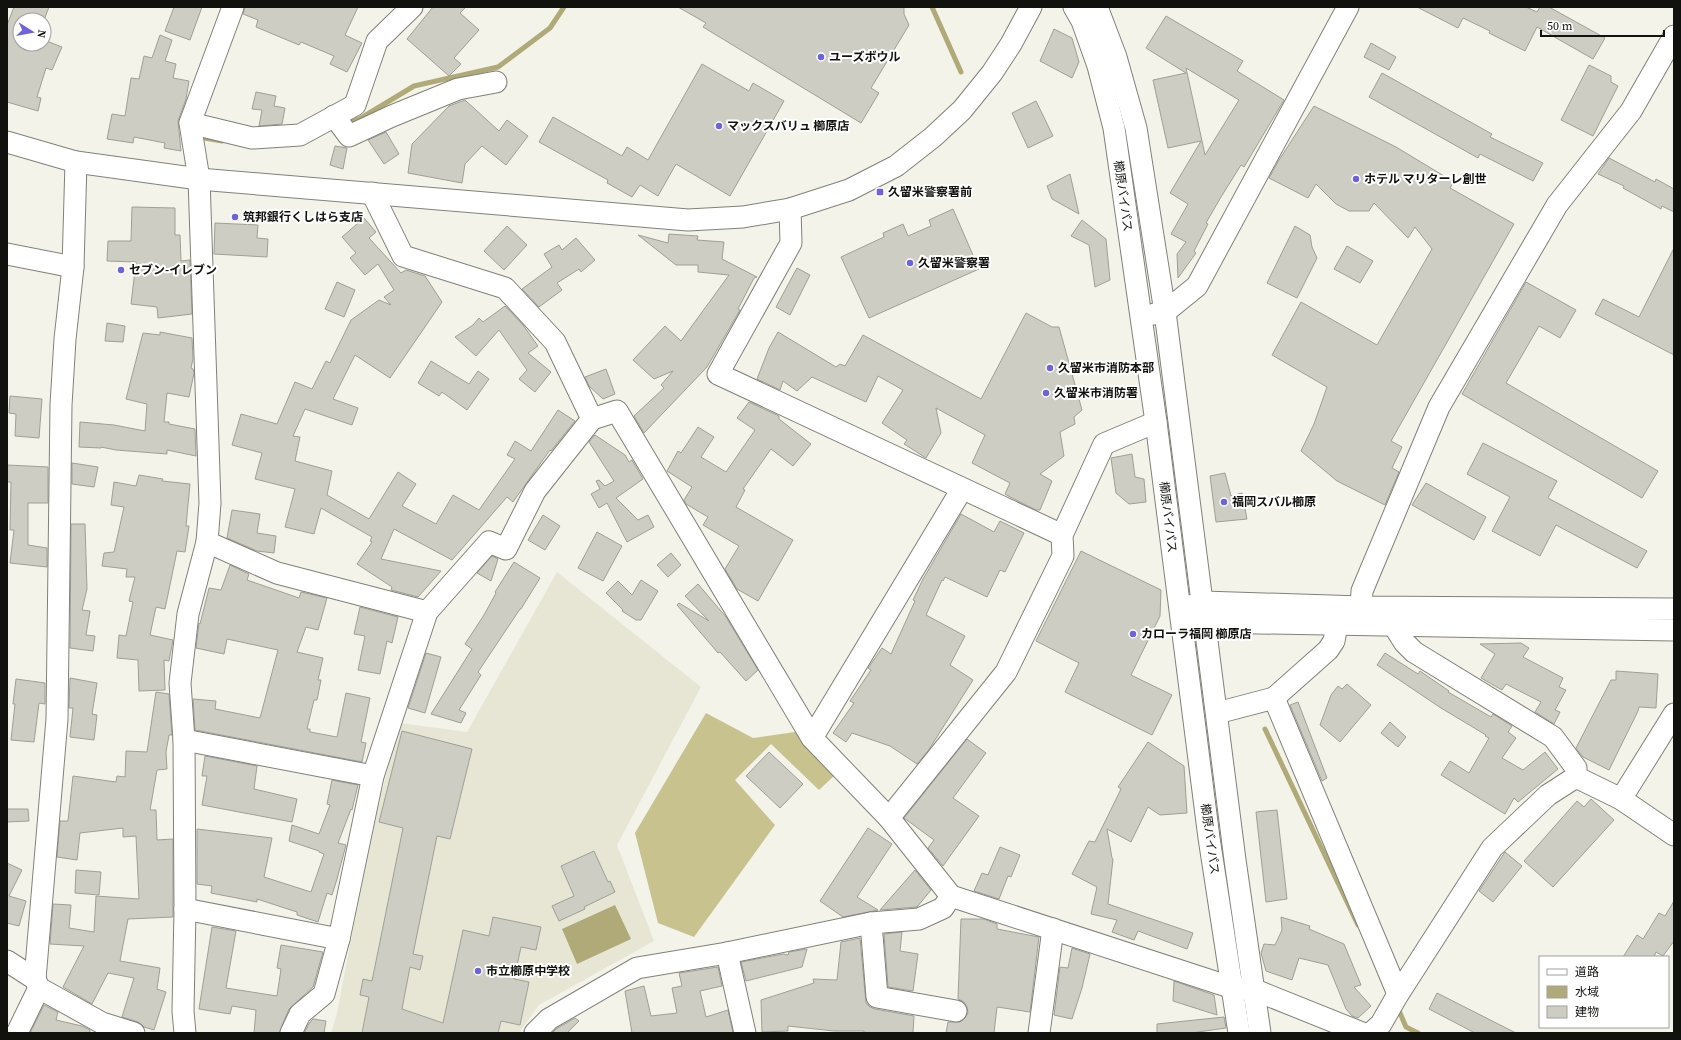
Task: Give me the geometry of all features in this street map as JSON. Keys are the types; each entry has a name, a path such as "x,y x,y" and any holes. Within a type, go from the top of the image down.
{"street":[{"path":"185,1033 183,1011 185,909 184,740 180,683 187,622 207,542 210,503 199,179 190,123 233,7"},
{"path":"190,123 252,138 300,135 355,104 377,42 412,7"},
{"path":"7,142 76,162 199,179 688,220 743,217 790,209 849,190 896,166 933,137 962,110 992,73 1011,44 1031,7"},
{"name":"櫛原バイパス","path":"1074,7 1082,21 1098,66 1114,128 1156,422 1209,838 1239,1033"},
{"name":"櫛原バイパス","path":"1097,7 1116,57 1136,128 1165,312 1235,860 1260,1033"},
{"path":"1141,317 1165,312 1197,286 1348,7"},
{"path":"1360,606 1362,591 1439,407 1557,205 1631,111 1674,36"},
{"path":"334,116 349,136 392,116 458,89 496,82"},
{"path":"17,1033 37,984 57,719 61,405 65,339 73,267 76,162"},
{"path":"372,193 404,256 505,288 554,342 592,419"},
{"path":"790,209 791,243 718,374 1062,535"},
{"path":"7,254 73,267"},
{"path":"291,1033 300,1014 324,994 339,939 373,776 427,612 489,542 506,549 535,491 592,419 617,411 812,738 889,818 951,896 1233,988 1254,990 1362,1033"},
{"path":"889,818 1006,672 1063,556 1062,535 1104,444 1156,422"},
{"path":"812,738 962,489"},
{"path":"207,542 277,573 427,612"},
{"path":"1204,612 1360,606 1674,609"},
{"path":"1180,609 1338,625 1674,630"},
{"path":"1217,713 1274,698 1328,650 1334,641 1338,625"},
{"path":"1394,626 1404,642 1414,652 1553,737 1576,768 1576,776"},
{"path":"1274,698 1398,995"},
{"path":"1621,799 1674,714"},
{"path":"184,740 373,776"},
{"path":"1576,776 1621,799 1674,835"},
{"path":"1376,1029 1492,848 1548,795 1576,776"},
{"path":"535,1033 549,1019 637,968 727,953 871,923 919,919 943,908 951,896"},
{"path":"185,909 339,939"},
{"path":"871,923 877,997 956,1011"},
{"path":"1039,1033 1053,929"},
{"path":"727,953 746,1033"},
{"path":"7,961 37,984 102,1023 134,1033"}],"shaded area":[{"path":"557,572 701,687 617,845 654,941 539,1005 519,1033 331,1033 337,1013 372,829 400,723 467,732"},
{"path":"706,713 753,738 795,732 816,751 835,775 819,790 771,744 735,780 775,825 694,937 658,923 635,833"}],"water":[{"path":"615,905 631,939 577,964 562,929"}],"building":[{"path":"14,7 49,7 47,12 12,12"},
{"path":"174,7 202,7 190,40 165,31"},
{"path":"245,7 358,7 345,35 362,43 347,72 330,64 334,56 301,42 299,45 256,27 258,20 243,14"},
{"path":"433,7 466,7 460,13 479,30 454,58 461,64 449,76 407,39"},
{"name":"ユーズボウル","path":"678,7 904,7 904,14 909,25 871,88 879,93 861,123 703,27 706,23"},
{"path":"1417,7 1526,7 1537,12 1540,7 1549,7 1605,38 1593,59 1537,27 1525,51 1489,33 1490,31 1463,18 1458,28"},
{"path":"12,12 12,52 52,52 52,43 62,47 52,70 46,68 37,97 41,98 38,111 7,102 7,25"},
{"path":"1166,16 1243,61 1237,71 1284,100 1244,167 1241,165 1221,197 1206,223 1208,224 1194,251 1196,253 1178,278 1177,254 1186,242 1171,234 1188,204 1170,193 1201,141 1168,148 1153,80 1186,73 1146,48","holes":["1186,68 1239,100 1205,155"]},
{"path":"1054,29 1072,38 1079,62 1072,78 1040,61"},
{"path":"160,35 172,40 165,61 176,64 173,78 189,81 186,99 178,121 181,151 164,148 165,143 134,137 133,143 107,139 112,114 125,116 131,78 139,79 144,56 152,58"},
{"path":"1371,43 1396,57 1389,70 1364,57"},
{"name":"マックスバリュ 櫛原店","path":"702,64 749,91 753,83 784,101 730,196 676,164 658,196 640,185 632,197 607,183 608,180 539,142 553,117 622,156 627,147 648,160"},
{"path":"1589,65 1611,76 1611,82 1618,86 1593,136 1561,120"},
{"path":"1382,73 1492,134 1490,137 1543,163 1533,181 1480,154 1478,158 1369,97"},
{"path":"256,92 276,96 274,106 285,108 282,124 259,126 262,110 252,109"},
{"path":"465,100 499,131 507,120 528,136 506,165 482,146 465,164 462,183 408,173 412,144 449,106"},
{"path":"1036,101 1053,136 1028,148 1012,113"},
{"path":"1314,106 1396,147 1454,182 1450,188 1514,224 1391,441 1402,447 1392,468 1399,472 1385,505 1337,481 1301,451 1314,424 1327,387 1272,355 1301,302 1377,345 1432,249 1415,227 1408,238 1374,203 1369,211 1349,211 1336,204 1316,184 1308,198 1269,178"},
{"path":"386,132 399,154 384,164 368,140"},
{"path":"335,146 347,148 343,169 330,165"},
{"path":"1609,158 1655,182 1656,179 1674,189 1674,212 1662,206 1661,209 1623,188 1624,186 1598,174"},
{"path":"1070,174 1079,214 1052,199 1047,186"},
{"path":"132,207 175,208 175,235 180,235 181,261 190,260 192,314 158,318 157,307 131,304 136,262 107,261 108,241 131,241"},
{"name":"久留米警察署","path":"953,209 979,269 869,318 841,257 884,237 883,233 903,224 908,236 931,226 929,220"},
{"path":"364,218 376,232 369,238 401,273 406,270 425,276 442,302 390,378 355,355 333,399 358,408 352,425 305,409 293,436 300,437 295,461 332,471 327,495 369,519 398,472 416,484 402,506 436,524 453,495 479,510 515,459 507,455 515,441 531,451 558,410 575,421 551,451 550,450 513,502 507,497 452,560 394,529 381,559 441,571 418,597 391,590 392,587 357,564 372,542 370,541 372,537 321,508 314,534 285,527 295,489 255,479 262,453 232,445 241,414 277,424 295,382 312,389 326,361 330,363 351,320 379,300 391,305 384,297 394,290 378,264 365,275 350,258 356,253 342,237"},
{"path":"1082,220 1106,239 1110,280 1095,287 1089,245 1071,236"},
{"path":"215,223 258,225 257,238 268,239 267,257 214,254"},
{"path":"507,226 527,245 504,270 484,251"},
{"path":"1295,226 1310,235 1312,247 1317,258 1297,298 1267,283"},
{"path":"669,234 698,236 697,240 724,242 722,259 757,277 754,278 738,309 740,310 707,367 644,433 634,416 664,388 661,385 673,371 654,379 633,360 665,326 681,341 729,275 698,272 698,265 676,265 638,235 668,243"},
{"path":"576,238 595,260 581,272 579,269 557,283 562,290 539,307 522,289 552,267 544,254 559,245 562,250"},
{"path":"1347,246 1373,261 1360,283 1334,269"},
{"path":"1674,248 1674,355 1595,314 1603,299 1639,317"},
{"path":"797,268 810,275 790,315 776,307"},
{"path":"337,282 355,290 344,317 325,309"},
{"path":"1526,282 1576,310 1560,338 1539,326 1506,383 1658,471 1642,498 1462,394"},
{"path":"505,306 523,325 538,346 528,353 551,372 535,392 519,379 527,370 499,330 476,356 455,337 473,325 479,318 483,322"},
{"path":"1026,313 1052,327 1059,327 1082,410 1074,417 1075,424 1060,432 1064,456 1040,474 1052,481 1040,510 1036,510 1005,494 1010,483 972,463 985,435 936,408 941,433 926,458 904,444 907,440 882,423 903,390 878,376 866,402 812,377 797,391 783,381 780,390 757,379 769,348 778,332 836,367 840,364 845,366 863,335 981,399"},
{"path":"107,323 125,326 123,342 105,341"},
{"path":"160,332 192,338 193,359 191,368 193,369 194,373 189,397 167,393 164,422 195,429 196,456 167,450 167,454 116,450 101,447 79,447 80,422 114,425 145,431 147,404 126,399 143,333 160,335"},
{"path":"431,361 469,384 478,371 489,379 467,410 442,392 439,396 418,383"},
{"path":"606,369 615,394 603,399 589,386 585,377"},
{"path":"10,396 42,399 39,438 15,436 16,414 9,413"},
{"path":"749,402 779,416 779,419 811,444 793,466 771,449 743,489 745,490 736,507 793,540 758,601 737,589 725,569 739,546 703,525 708,517 686,504 684,500 692,487 667,471 678,451 681,453 698,427 714,437 701,457 726,472 755,430 737,418"},
{"path":"595,435 625,455 629,462 632,460 643,479 616,498 638,520 648,515 654,527 627,542 607,503 599,508 591,494 600,489 596,481 599,480 605,486 614,481 589,442"},
{"path":"1483,443 1557,481 1548,498 1647,551 1637,568 1556,525 1540,556 1492,531 1510,497 1467,474"},
{"path":"1132,454 1135,477 1144,479 1146,502 1129,504 1116,493 1111,458"},
{"path":"72,463 98,467 94,487 72,484"},
{"path":"7,465 48,467 48,503 28,503 28,545 47,548 47,567 10,563 14,530 10,530 11,482 7,482"},
{"path":"1225,473 1231,496 1242,493 1247,519 1216,522 1210,476"},
{"path":"139,475 163,479 162,481 190,484 186,526 189,526 185,552 177,551 165,609 156,607 150,635 173,640 169,661 164,660 165,690 139,691 138,660 117,658 119,635 126,636 133,602 129,601 135,577 126,577 127,569 102,566 104,553 114,552 124,507 111,505 114,482 136,486"},
{"path":"1426,483 1486,517 1474,540 1412,505"},
{"path":"232,510 260,514 257,533 276,536 274,553 257,551 227,538"},
{"path":"961,514 994,532 1000,521 1024,533 1005,572 1000,570 987,597 945,577 943,581 942,580 926,615 965,636 950,665 973,680 928,751 917,764 890,746 852,733 846,742 833,733 854,703 850,701 871,670 868,668 882,648 891,654 915,601 913,600 923,579"},
{"path":"543,515 560,526 545,550 528,540"},
{"path":"71,524 85,524 87,589 82,610 90,611 86,635 95,636 93,651 70,648"},
{"path":"597,532 622,546 603,581 578,568"},
{"path":"1081,551 1161,590 1160,616 1131,675 1172,695 1152,735 1065,692 1079,663 1036,641"},
{"path":"671,553 681,565 668,577 657,565"},
{"path":"492,556 498,559 491,581 477,573"},
{"path":"514,562 540,578 521,609 478,672 481,675 459,710 466,713 461,723 431,714 472,649 465,644 484,615 496,593 495,592"},
{"path":"230,565 249,574 247,580 299,598 301,592 327,598 318,630 306,627 297,652 323,658 318,680 321,680 317,700 314,700 307,729 310,729 310,732 337,737 346,693 370,698 361,742 366,743 362,762 195,730 193,699 216,701 215,709 260,718 278,650 227,639 224,654 196,648 199,623 200,624 209,588 221,590"},
{"path":"641,580 658,591 641,620 636,620 622,611 623,610 606,593 618,581 632,595"},
{"path":"698,584 726,617 758,670 746,681 720,652 718,653 677,605 679,603 709,621 685,596"},
{"path":"360,607 398,617 392,643 387,641 380,674 358,670 365,636 354,634"},
{"path":"1521,643 1529,648 1523,657 1563,678 1559,687 1566,690 1555,710 1560,712 1554,724 1535,712 1541,702 1506,684 1502,690 1481,678 1495,654 1480,644"},
{"path":"426,653 441,657 425,713 408,708"},
{"path":"1385,653 1418,674 1420,671 1449,691 1448,692 1491,717 1493,714 1512,726 1508,732 1516,738 1502,758 1523,770 1545,752 1558,769 1518,802 1514,798 1505,814 1441,775 1450,761 1469,773 1489,738 1377,665"},
{"path":"1616,671 1658,674 1656,708 1639,707 1609,770 1583,757 1576,748 1611,680 1616,680"},
{"path":"70,678 97,683 92,714 97,715 94,740 70,737 73,708 69,708"},
{"path":"16,679 45,683 45,704 39,703 34,742 11,740"},
{"path":"1347,684 1371,705 1340,742 1320,725 1331,695 1338,686 1342,689"},
{"path":"156,692 169,694 172,735 169,735 166,752 167,769 157,770 150,810 156,810 157,840 173,839 173,917 128,919 120,961 160,968 157,989 166,992 154,1030 144,1027 138,1022 122,1017 134,978 108,973 92,1004 63,987 84,946 50,944 53,904 71,905 69,928 94,932 96,896 139,899 136,836 123,837 123,828 80,833 77,860 57,857 60,821 68,821 73,776 116,782 117,776 125,777 126,751 147,752"},
{"path":"1298,702 1327,778 1322,781 1290,705"},
{"path":"1390,722 1406,737 1398,747 1381,733"},
{"path":"402,731 472,749 450,839 437,836 413,954 423,956 420,970 410,967 402,1009 443,1023 463,930 489,936 493,917 541,927 536,950 521,947 514,979 529,982 520,1025 501,1021 498,1033 362,1033 369,997 360,995 363,979 372,981 403,828 379,822"},
{"path":"967,739 986,753 953,798 979,816 943,866 928,848 934,840 904,818"},
{"path":"1148,742 1184,766 1187,813 1160,815 1148,807 1131,842 1107,829 1113,859 1108,904 1193,933 1187,949 1138,931 1134,940 1112,932 1117,920 1091,914 1097,887 1072,874 1089,841 1095,842 1121,789 1118,787"},
{"path":"769,752 803,784 780,808 746,776"},
{"path":"205,756 257,766 254,789 297,799 292,822 202,805 207,776 202,776"},
{"path":"332,780 358,785 352,810 351,809 338,843 346,845 337,879 332,895 327,893 318,922 297,915 297,912 257,899 257,902 211,893 212,886 197,884 197,829 272,838 264,877 311,892 324,854 289,841 292,825 319,834 330,805 327,804"},
{"path":"1591,799 1614,820 1553,887 1524,861 1577,801 1584,807"},
{"path":"7,809 28,809 29,821 7,822"},
{"path":"1277,810 1287,899 1266,902 1256,812"},
{"path":"868,828 892,844 857,897 878,910 843,917 820,901"},
{"path":"1000,847 1020,855 1011,877 1008,876 999,899 974,891 982,873 988,875"},
{"path":"594,851 608,882 610,881 615,892 584,907 585,909 559,921 552,906 574,896 561,866"},
{"path":"1505,852 1522,866 1493,902 1479,891"},
{"path":"7,863 22,870 9,896 26,901 19,926 7,923"},
{"path":"76,870 101,872 99,895 75,893"},
{"path":"915,870 931,890 917,907 880,910"},
{"path":"1674,901 1674,941 1663,956 1656,952 1654,956 1624,956 1637,935 1643,939 1659,913 1665,916"},
{"path":"1281,917 1310,926 1309,929 1344,944 1361,985 1354,987 1371,1006 1358,1018 1352,1016 1346,1009 1328,965 1299,958 1292,980 1266,971 1261,953 1264,944 1275,945 1282,930"},
{"path":"961,919 984,919 997,924 997,929 1039,937 1030,1012 997,1007 994,1033 946,1033 948,1022 960,1022 968,1013 964,1002 958,999"},
{"path":"212,927 236,931 226,988 277,996 281,969 277,968 281,945 323,952 313,987 289,1009 279,1033 254,1033 256,1010 232,1006 230,1014 199,1009"},
{"path":"902,932 900,951 918,954 913,991 888,987 884,934"},
{"path":"860,938 866,1003 875,1009 914,1016 913,1033 864,1033 864,1031 834,1031 788,1026 788,1031 762,1032 761,1000 814,983 813,979 837,980 841,942"},
{"path":"1072,948 1090,954 1082,988 1072,1019 1054,1015 1060,967 1068,968"},
{"path":"807,949 802,967 746,981 741,962 783,954 788,955 789,952"},
{"path":"718,967 722,986 700,991 706,1017 728,1010 733,1033 632,1033 625,991 644,986 651,1016 677,1013 672,988 682,986 679,973"},
{"path":"1174,981 1214,995 1217,1015 1173,1001"},
{"path":"1437,993 1516,1033 1475,1033 1429,1009"},
{"path":"44,1005 58,1012 56,1020 82,1026 90,1030 90,1033 30,1033"},
{"path":"1224,1017 1226,1028 1191,1033 1157,1033 1157,1024"},
{"path":"575,1018 579,1021 567,1033 552,1033 556,1029"},
{"path":"313,1019 326,1021 324,1033 304,1033"}],"waterway":[{"path":"346,124 361,118 414,86 498,67 550,28 564,7"},
{"path":"932,7 961,72"},
{"path":"198,137 222,141"},
{"path":"1265,729 1358,925"},
{"path":"1397,1006 1406,1027 1418,1033"}],"place":[{"name":"ユーズボウル","path":"821,57"},
{"name":"マックスバリュ 櫛原店","path":"719,126"},
{"name":"ホテル マリターレ創世","path":"1356,179"},
{"name":"久留米警察署前","path":"880,192"},
{"name":"筑邦銀行くしはら支店","path":"235,217"},
{"name":"久留米警察署","path":"910,263"},
{"name":"セブン-イレブン","path":"121,270"},
{"name":"久留米市消防本部","path":"1050,368"},
{"name":"久留米市消防署","path":"1046,393"},
{"name":"福岡スバル櫛原","path":"1224,502"},
{"name":"カローラ福岡 櫛原店","path":"1133,634"},
{"name":"市立櫛原中学校","path":"478,971"}]}
